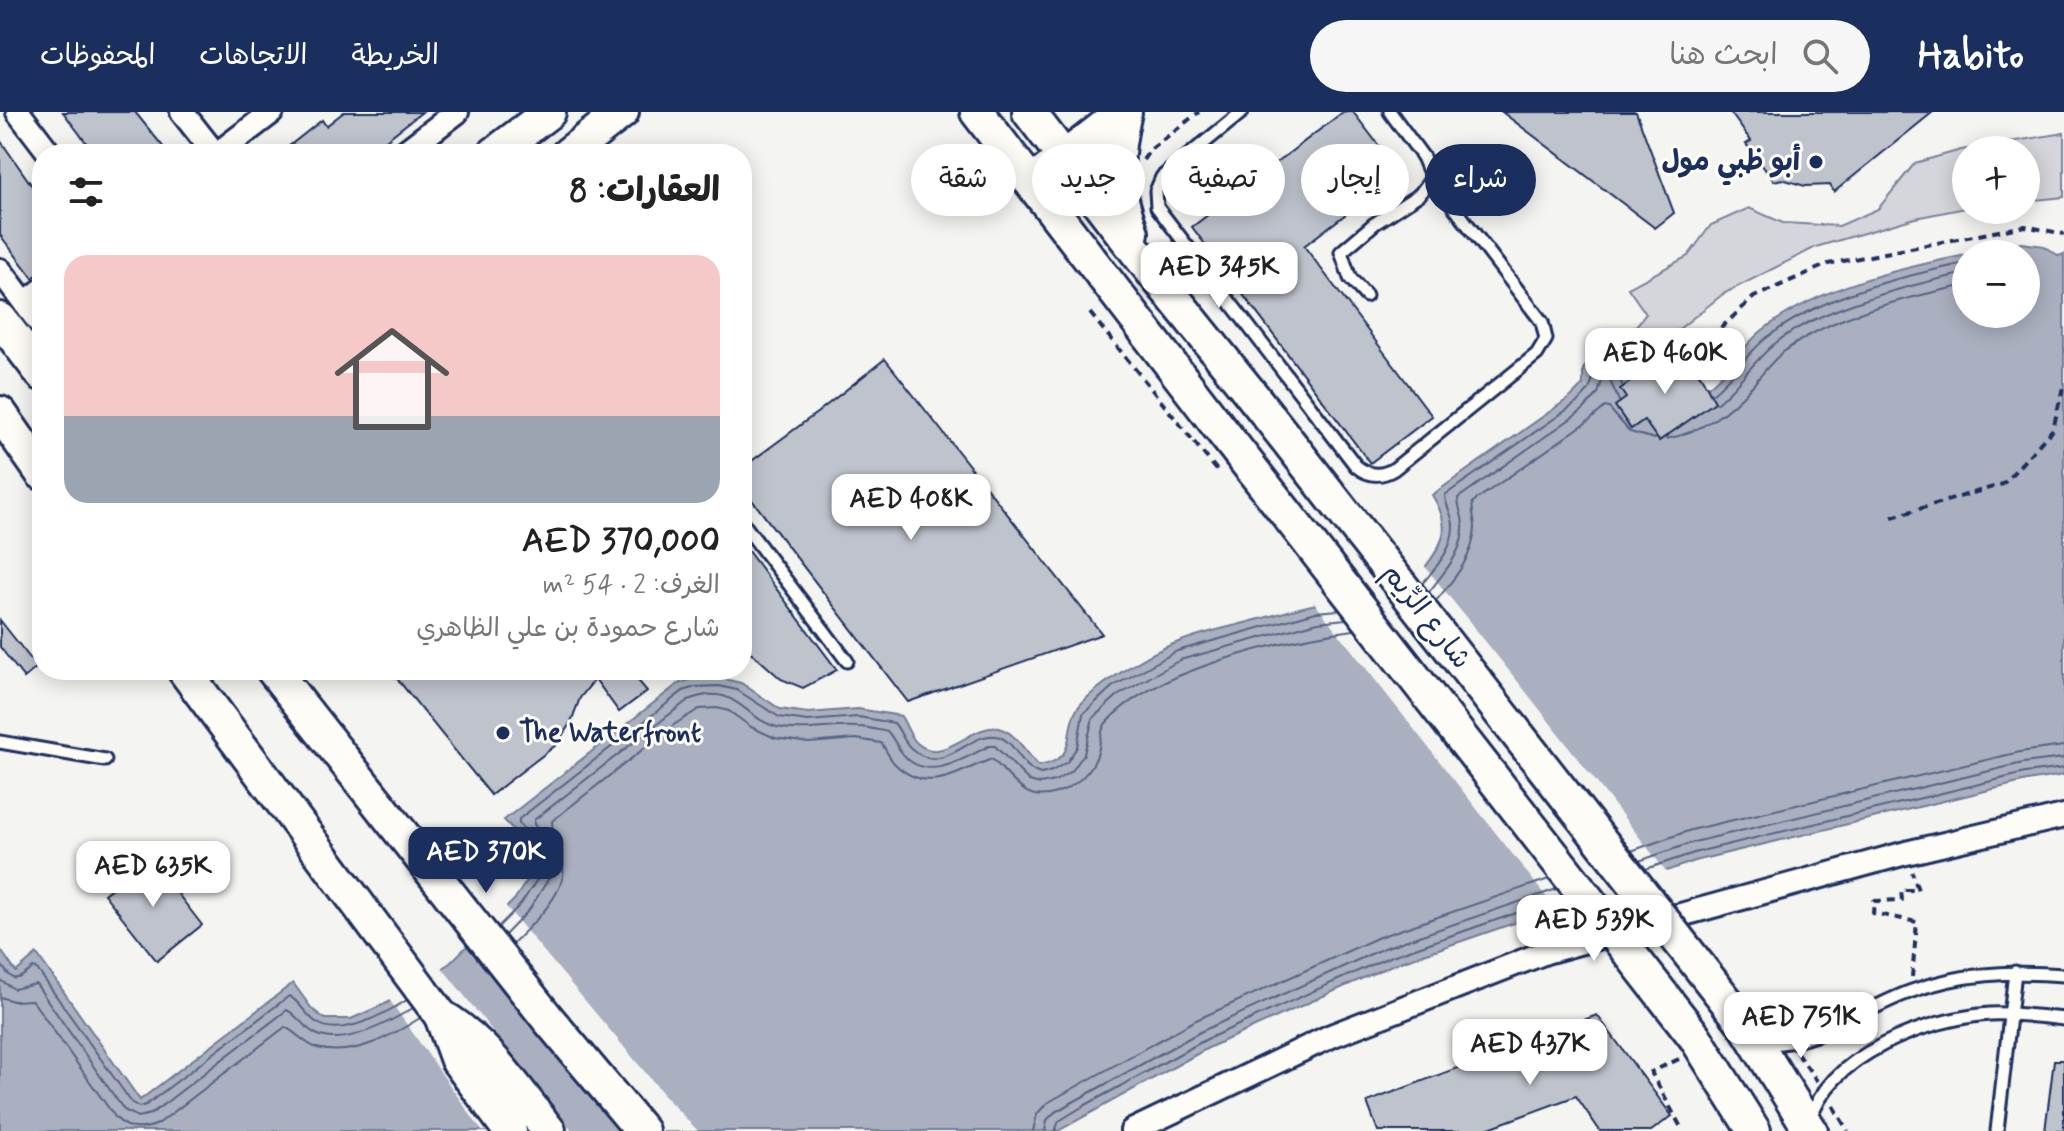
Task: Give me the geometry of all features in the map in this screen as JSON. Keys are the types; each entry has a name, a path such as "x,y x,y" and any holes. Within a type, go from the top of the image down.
{"main road":[{"path":"507,144 549,112"},
{"name":"شارع الرِّيم","path":"977,112 1032,183"},
{"name":"شارع الرِّيم","path":"1029,112 1053,144"},
{"path":"1082,144 1124,112"},
{"path":"1124,112 1117,153 1117,184 1139,255"},
{"path":"581,144 620,114"},
{"name":"شارع الرِّيم","path":"1055,216 1204,432 1695,1037 1754,1131"},
{"name":"شارع الرِّيم","path":"1109,216 1774,1044 1809,1128"},
{"path":"22,304 32,340"},
{"path":"0,413 32,459"},
{"path":"191,680 441,1016 457,1060 510,1131"},
{"path":"283,680 548,1019 642,1131"},
{"path":"441,1016 466,1032 487,1051 549,1131"}],"street":[{"path":"18,112 42,144"},
{"path":"182,112 208,144"},
{"path":"229,144 272,112"},
{"path":"415,144 457,112"},
{"path":"0,270 22,304"},
{"path":"1132,1131 1331,1036 1546,952 1906,853 2064,816"}],"lane":[{"path":"1242,112 1162,177 1156,191 1157,207 1356,466 1368,474 1382,475 1394,469 1537,354 1546,339 1542,322 1461,216"},
{"path":"1390,112 1425,162"},
{"path":"1366,296 1350,278 1341,252 1425,187"},
{"path":"752,535 847,661"},
{"path":"0,742 105,760"},
{"path":"1774,1044 1834,1030 1879,1004 1945,981 2015,972 2064,975"},
{"path":"1997,1131 2015,972"},
{"path":"1809,1128 1824,1091 1846,1069 1909,1033 1969,1016 2010,1013 2064,1019"}],"path":[{"path":"1690,357 1754,297 1828,264 2025,226 2064,234"},
{"path":"1090,313 1204,432"},
{"path":"1892,517 2003,484 2053,429 2064,383"},
{"path":"1906,853 1918,890 1901,890 1902,900 1874,901 1873,913 1917,922 1911,991"},
{"path":"1774,1044 1824,1091 1848,1131"},
{"path":"1651,1072 1683,1131"}],"shaded area":[{"path":"2064,133 2064,197 2040,200 2040,137"},
{"path":"1952,153 1952,211 1915,218 1816,247 1723,294 1640,360 1625,339 1646,314 1628,288 1688,256 1711,225 1749,208 1783,223 1839,226 1878,209 1915,163"}],"water":[{"path":"2040,245 2059,256 2064,254 2064,775 2027,781 1698,860 1392,965 1208,1048 1058,1131 0,1131 0,949 16,972 37,954 140,1100 293,983 312,1009 325,1019 351,1019 387,1003 450,963 514,900 534,870 527,844 504,820 678,684 690,680 728,680 741,683 780,709 808,713 858,709 901,716 917,743 927,749 937,750 989,728 999,728 1016,739 1039,766 1052,762 1065,751 1072,720 1083,702 1137,662 1166,647 1204,633 1317,604 1384,595 1409,587 1431,560 1443,534 1442,516 1432,495 1572,396 1583,385 1583,369 1596,354 1613,345 1636,395 1693,399 1723,373 1757,335 1786,314 1835,290 1913,266 1952,258 1952,328 2040,328"}],"pier":[{"path":"1423,564 1668,874 1558,912 1313,601 1369,594 1407,583"},
{"path":"504,904 698,1131 619,1131 466,942"},
{"path":"440,965 572,1131 482,1131 388,998"}],"building":[{"path":"63,112 135,112 161,144 87,144"},
{"path":"344,112 422,112 381,144 292,144 322,120 326,126"},
{"path":"1343,112 1353,112 1378,144 1301,144 1301,216 1343,216 1304,246 1432,416 1370,463 1192,227 1206,216 1285,216 1285,156"},
{"path":"1502,112 1636,112 1674,213 1655,228"},
{"name":"أبو ظبي مول","path":"1730,112 1933,112 1834,192 1830,185 1805,186 1782,179 1774,181 1746,144 1751,141"},
{"path":"0,140 32,186 32,277 0,235"},
{"path":"1678,349 1701,376 1715,402 1659,441 1644,420 1631,429 1615,406 1626,398 1620,389"},
{"path":"885,359 1102,634 908,702 752,500 752,461"},
{"name":"The Waterfront","path":"752,556 837,670 803,688 781,679 752,653"},
{"path":"0,620 32,661 32,671 24,678 0,647"},
{"name":"The Waterfront","path":"398,680 594,680 580,698 571,722 556,745 491,795"},
{"name":"The Waterfront","path":"596,680 638,680 647,691 619,712"},
{"path":"150,858 202,925 157,961 104,894"},
{"path":"1597,1015 1672,1116 1651,1131 1600,1131 1576,1096 1481,1131 1378,1131 1367,1102"},
{"path":"2054,1060 2064,1060 2064,1131 2045,1131"}],"place":[{"name":"أبو ظبي مول","path":"1816,162"},
{"name":"The Waterfront","path":"503,733"}]}
